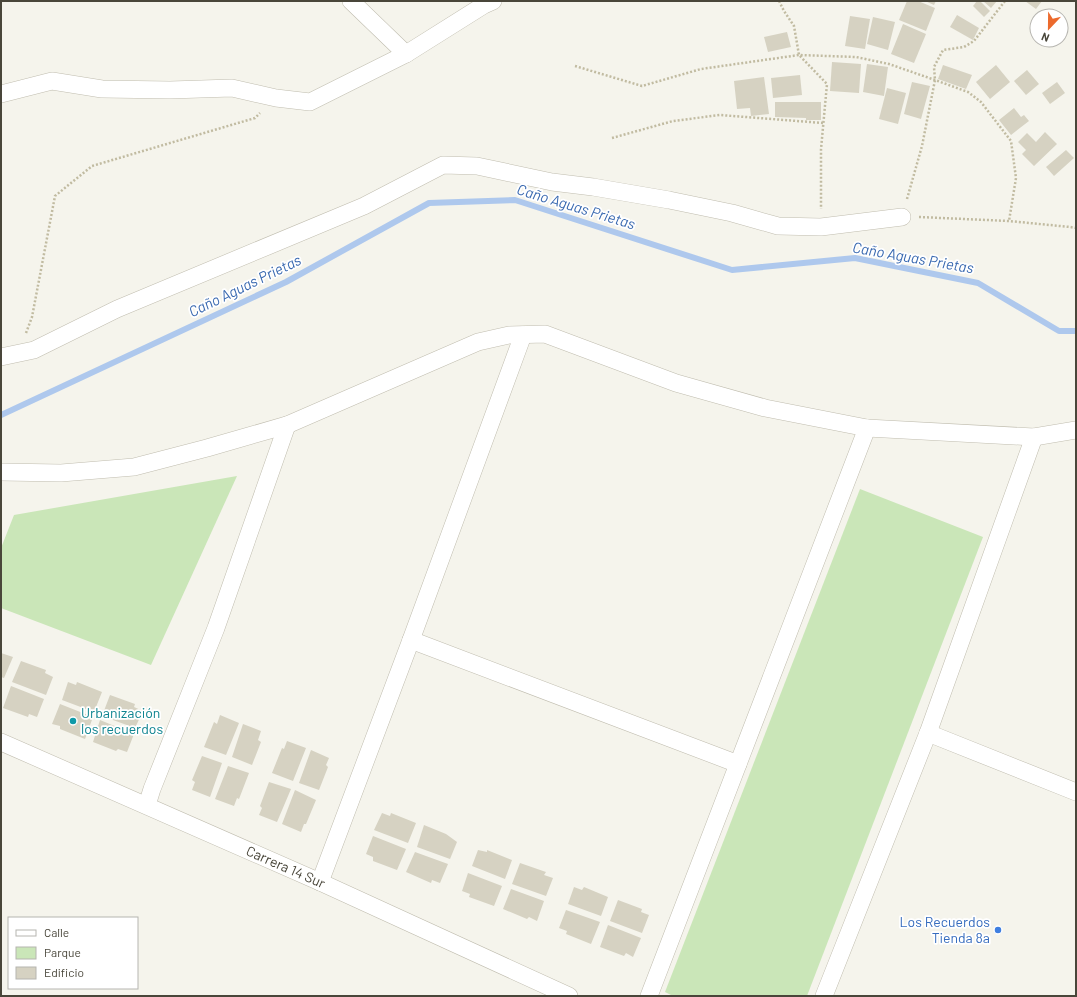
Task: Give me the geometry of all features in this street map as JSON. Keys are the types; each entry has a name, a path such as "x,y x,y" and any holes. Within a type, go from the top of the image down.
{"street":[{"path":"351,1 406,54"},
{"path":"1,94 52,81 102,89 170,90 232,88 276,98 310,102 406,54 485,2"},
{"path":"1,357 34,350 117,309 364,206 443,165 476,166 552,182 593,187 669,200 732,213 778,226 821,227 902,217"},
{"path":"1,472 61,473 134,467 207,448 287,425 478,342 509,335 545,334 676,383 766,408 867,428 1034,437 1076,430"},
{"path":"320,882 523,335"},
{"path":"147,805 216,628 287,425"},
{"path":"649,996 867,428"},
{"path":"824,996 928,734 1034,437"},
{"path":"411,640 738,764"},
{"path":"928,734 1076,792"},
{"name":"Carrera 14 Sur","path":"1,742 320,882 569,996"}],"path":[{"path":"779,1 784,12 794,26 799,55 827,84 821,149 821,227"},
{"path":"1004,1 974,41 964,47 943,50 934,67 935,80 922,146 902,217 1009,221 1076,228"},
{"path":"575,66 642,86 701,69 799,55 856,57 889,64 935,80 968,92 980,102 1011,141 1016,178 1009,221"},
{"path":"18,353 32,317 55,196 92,166 255,118 276,98"},
{"path":"612,138 673,121 720,116 823,124"}],"green space":[{"path":"237,476 151,665 1,608 1,548 14,515"},
{"path":"860,489 983,537 807,996 673,996 665,992"}],"building":[{"path":"907,1 918,1 935,8 926,31 899,20"},
{"path":"925,1 936,1 934,5"},
{"path":"977,1 980,1 990,11 984,17 973,6"},
{"path":"983,1 997,1 991,8"},
{"path":"1025,1 1042,1 1037,8"},
{"path":"957,15 979,28 973,40 950,27"},
{"path":"850,16 870,19 865,49 845,46"},
{"path":"873,17 895,22 888,50 867,44"},
{"path":"903,24 926,34 914,63 891,54"},
{"path":"787,32 791,47 768,52 764,37"},
{"path":"832,62 861,64 859,93 830,91"},
{"path":"867,64 888,67 884,96 863,92"},
{"path":"943,65 972,75 966,89 938,79"},
{"path":"996,65 1010,82 990,99 976,82"},
{"path":"1027,70 1039,84 1026,95 1014,81"},
{"path":"800,75 802,95 773,98 771,78"},
{"path":"764,77 769,114 751,116 750,108 737,109 734,81"},
{"path":"912,82 930,86 921,119 904,114"},
{"path":"1057,82 1065,93 1050,104 1042,93"},
{"path":"887,88 906,93 898,124 879,119"},
{"path":"775,102 821,102 821,120 775,117"},
{"path":"1014,108 1021,117 1024,115 1029,121 1011,135 999,120"},
{"path":"1045,132 1057,144 1034,166 1022,154 1026,150 1018,142 1027,133 1036,142"},
{"path":"1066,150 1074,158 1054,176 1046,167"},
{"path":"1,653 13,657 4,678 1,677"},
{"name":"Urbanización los recuerdos","path":"21,661 46,670 45,673 53,677 46,695 12,682"},
{"name":"Urbanización los recuerdos","path":"68,682 76,685 77,682 102,692 94,712 62,700"},
{"name":"Urbanización los recuerdos","path":"11,686 44,699 37,717 29,714 28,717 3,708"},
{"name":"Urbanización los recuerdos","path":"110,695 135,704 134,707 143,711 135,728 102,716"},
{"name":"Urbanización los recuerdos","path":"60,704 93,717 85,739 60,729 60,726 52,724"},
{"path":"220,715 239,723 226,755 204,747 214,722 217,724"},
{"name":"Urbanización los recuerdos","path":"100,720 134,734 127,752 118,749 116,751 93,742"},
{"path":"243,724 261,731 258,740 261,742 252,765 232,757"},
{"path":"287,741 306,748 293,781 272,773 282,748 284,749"},
{"path":"311,750 329,758 326,765 328,767 319,790 299,783"},
{"path":"202,756 222,763 210,797 192,790 195,782 192,780"},
{"path":"228,766 249,773 239,799 237,798 234,806 215,799"},
{"path":"269,782 291,789 277,822 259,815 262,808 260,806"},
{"path":"295,790 316,800 301,832 282,824"},
{"path":"382,813 390,816 391,813 416,823 408,843 374,830"},
{"path":"424,825 446,834 457,842 450,859 417,847"},
{"path":"373,836 406,849 397,870 373,861 373,857 366,854"},
{"path":"478,850 487,852 487,850 512,860 505,879 472,866"},
{"path":"415,852 448,864 440,883 432,880 431,883 406,872"},
{"path":"520,863 546,872 544,875 553,878 546,896 512,884"},
{"path":"468,873 502,886 494,906 469,897 470,894 462,891"},
{"path":"574,887 582,890 584,887 608,897 601,916 568,904"},
{"path":"511,889 544,901 537,921 529,917 527,919 503,909"},
{"path":"618,900 642,909 641,912 649,915 642,933 610,921"},
{"path":"566,910 600,922 591,944 566,934 567,931 559,928"},
{"path":"608,925 641,938 633,957 626,953 624,956 600,947"}],"waterway":[{"name":"Caño Aguas Prietas","path":"1,415 286,282 429,203 515,200 732,270 855,258 978,283 1059,331 1076,331"}],"place":[{"name":"Urbanización los recuerdos","path":"73,721"},
{"name":"Los Recuerdos Tienda 8a","path":"998,930"}]}
